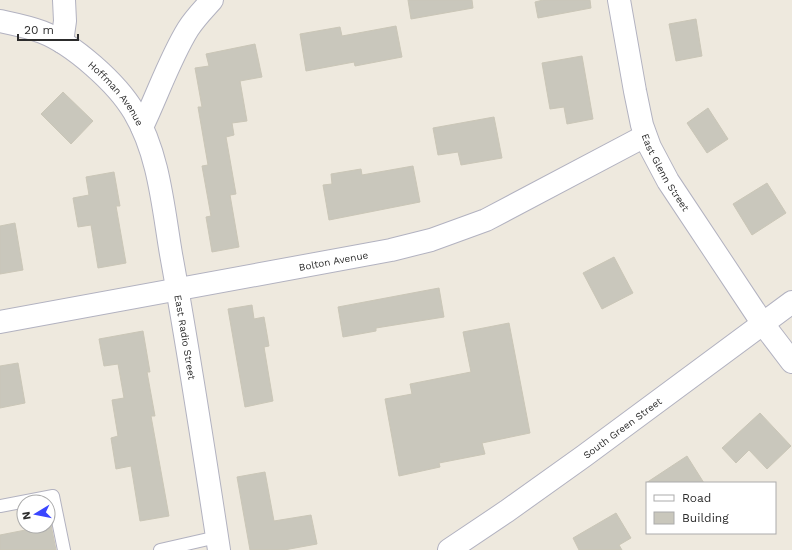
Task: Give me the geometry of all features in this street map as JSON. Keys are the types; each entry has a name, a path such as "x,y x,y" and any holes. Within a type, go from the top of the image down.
{"street":[{"path":"62,42 65,21 64,0"},
{"name":"Hoffman Avenue","path":"142,127 175,54 188,30 196,18 212,0"},
{"name":"East Glenn Street","path":"619,0 638,108 645,136 656,160 664,175 763,324 792,362"},
{"name":"Hoffman Avenue","path":"0,21 41,32 62,42 100,72 133,111 142,127"},
{"name":"East Radio Street","path":"142,127 152,152 178,289 218,544"},
{"name":"Bolton Avenue","path":"0,322 391,250 450,234 501,213 645,136"},
{"name":"South Green Street","path":"449,550 584,456 792,302"}],"lane":[{"path":"0,506 53,496 64,550"},
{"path":"160,550 218,544"}],"building":[{"path":"408,0 472,0 473,8 411,19"},
{"path":"543,0 590,0 591,8 538,18 535,2"},
{"path":"696,19 702,56 676,61 669,24"},
{"path":"396,26 402,57 355,66 354,62 306,71 300,34 340,27 342,36"},
{"path":"255,44 262,77 240,81 247,121 232,123 234,135 226,137 236,194 230,195 239,247 212,252 206,217 211,216 202,166 208,165 198,107 202,107 195,68 209,66 206,54"},
{"path":"582,56 593,119 567,124 564,107 550,109 542,63"},
{"path":"63,92 93,121 71,144 41,114"},
{"path":"708,108 728,139 707,153 687,123"},
{"path":"494,117 502,158 461,165 458,152 438,155 433,128"},
{"path":"413,166 420,202 329,220 323,185 332,184 331,174 361,169 362,175"},
{"path":"114,172 120,206 116,206 126,263 98,268 91,225 78,227 73,198 89,195 86,177"},
{"path":"767,183 786,213 752,235 733,204"},
{"path":"15,223 23,270 0,274 0,226"},
{"path":"614,257 633,293 602,309 583,273"},
{"path":"439,288 444,317 376,328 376,331 343,337 338,307"},
{"path":"252,305 254,319 264,317 269,346 264,347 273,401 245,407 228,309"},
{"path":"509,323 530,433 482,443 485,454 439,463 440,467 399,476 385,399 412,394 410,384 471,372 463,332"},
{"path":"143,331 150,372 147,372 155,416 151,416 169,516 140,521 131,466 116,469 111,438 118,436 112,400 124,398 118,364 104,366 99,339"},
{"path":"18,363 25,403 0,408 0,366"},
{"path":"760,413 791,446 767,469 749,450 736,463 722,448"},
{"path":"687,456 703,482 648,482"},
{"path":"265,472 274,521 311,515 317,544 284,550 250,550 237,477"},
{"path":"616,513 631,538 619,545 622,550 579,550 573,538"},
{"path":"16,532 16,534 53,534 56,550 0,550 0,535"}]}
